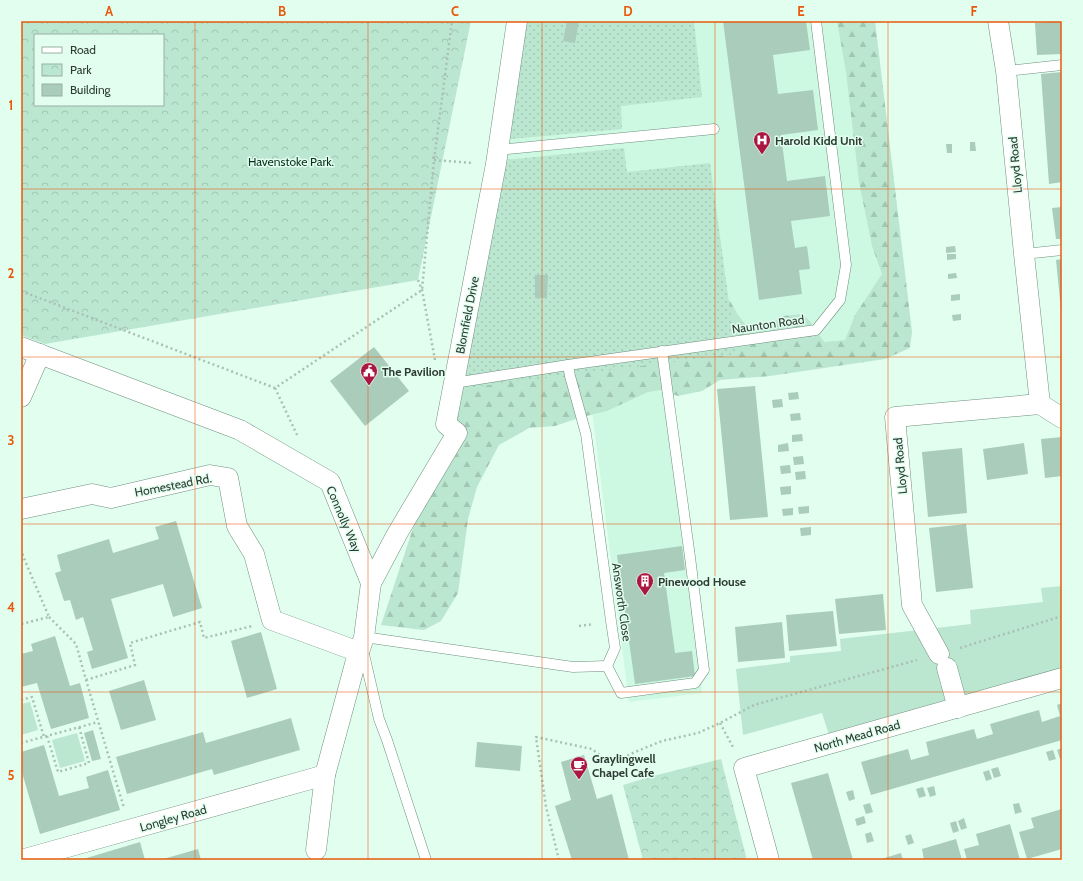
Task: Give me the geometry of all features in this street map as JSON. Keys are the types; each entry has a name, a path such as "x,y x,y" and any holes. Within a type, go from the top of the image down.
{"street":[{"name":"Blomfield Drive","path":"371,583 397,534 457,433 446,424 497,157 518,21"},
{"name":"Lloyd Road","path":"958,708 943,661 912,606 895,417 1040,404 1006,71 998,21"},
{"name":"Connolly Way","path":"21,347 240,430 330,482 371,583 362,645 325,776 317,855"},
{"path":"21,397 40,354"},
{"path":"1040,404 1062,418"},
{"name":"Homestead Rd.","path":"21,509 92,494 111,498 210,475 228,478 237,526 254,554 272,620"},
{"path":"272,620 362,645"},
{"name":"North Mead Road","path":"744,768 1062,678"},
{"path":"744,768 769,860"},
{"name":"Longley Road","path":"21,859 325,776"}],"lane":[{"name":"Naunton Road","path":"454,383 662,351 816,330 840,300 846,265 816,21"},
{"path":"1006,71 1062,65"},
{"path":"497,157 714,129"},
{"path":"1024,254 1062,250"},
{"path":"426,860 379,719 362,645 573,667 607,666 621,693 695,683 704,670 662,351"},
{"name":"Answorth Close","path":"568,365 586,434 615,648 607,666"}],"path":[{"path":"422,290 434,160 452,21"},
{"path":"434,160 497,157"},
{"path":"418,280 422,290 436,365"},
{"path":"21,290 275,388 299,438"},
{"path":"275,388 422,290"},
{"path":"21,550 49,617 76,644 131,830"},
{"path":"559,860 546,807 536,737 592,750 611,764 662,741 698,733 754,705 943,661 1062,616"},
{"path":"21,624 49,617"},
{"path":"86,680 135,665 130,643 200,622 204,638 272,620"},
{"path":"21,700 32,697 58,772 89,763 79,727"},
{"path":"21,743 98,722"},
{"path":"720,723 744,768"}],"shaded area":[{"path":"512,21 875,21 912,332 459,389 487,154"},
{"path":"661,370 702,693 629,702 588,379"}],"green space":[{"name":"Havenstoke Park.","path":"21,21 471,21 418,280 45,344 21,335"},
{"path":"512,21 694,21 702,97 621,106 622,129 489,141"},
{"path":"837,21 875,21 912,332 910,348 885,359 770,376 720,380 702,391 678,396 660,390 648,392 607,411 555,426 529,428 499,445 477,487 468,519 458,593 441,621 424,630 381,625 459,389 487,154 531,164 730,301 745,324 766,326 784,316 801,314 810,321 824,342 845,340 855,315 882,274 872,246 859,182 846,72"},
{"path":"624,148 627,172 710,163 736,354 459,389 486,162"},
{"path":"1062,586 1062,669 829,735 822,713 743,735 736,669 790,662 790,656 841,651 840,639 971,624 970,610 1043,602 1041,588"},
{"path":"30,702 38,730 21,735 21,704"},
{"path":"77,733 85,761 60,768 52,740"},
{"path":"721,759 747,860 643,860 623,785"}],"building":[{"path":"567,21 579,21 575,43 563,41"},
{"name":"Harold Kidd Unit","path":"723,21 806,21 810,50 773,55 778,94 813,90 818,130 781,135 787,181 825,176 830,216 791,221 795,248 807,246 810,269 799,270 802,294 759,300"},
{"path":"1062,21 1062,54 1037,55 1035,23"},
{"path":"1062,72 1062,182 1049,184 1041,74"},
{"path":"970,142 975,142 976,151 970,151"},
{"path":"946,144 952,144 952,153 947,153"},
{"path":"1062,207 1062,239 1056,239 1052,208"},
{"path":"955,246 956,252 946,253 946,247"},
{"path":"947,254 956,254 956,259 947,260"},
{"path":"1062,259 1062,310 1061,310 1056,260"},
{"path":"956,273 957,278 948,279 948,274"},
{"path":"535,275 548,275 547,298 535,298"},
{"path":"960,294 960,300 951,301 951,295"},
{"path":"961,314 961,320 953,321 952,315"},
{"name":"The Pavilion","path":"374,347 409,391 365,426 330,381"},
{"path":"755,386 768,517 730,520 717,389"},
{"path":"798,392 799,399 789,400 788,393"},
{"path":"782,399 783,407 773,408 772,400"},
{"path":"800,413 801,420 791,421 790,414"},
{"path":"802,434 803,441 792,442 792,435"},
{"path":"1062,437 1062,476 1045,478 1041,439"},
{"path":"788,443 789,451 778,452 778,445"},
{"path":"1024,443 1028,474 987,480 983,449"},
{"path":"962,448 967,513 928,517 922,452"},
{"path":"803,456 804,464 794,465 793,457"},
{"path":"790,465 791,473 781,474 780,466"},
{"path":"805,471 806,479 796,480 795,472"},
{"path":"791,486 791,494 781,495 780,487"},
{"path":"809,506 809,513 799,514 798,507"},
{"path":"793,508 793,515 783,516 782,509"},
{"path":"176,521 202,608 173,617 163,584 111,599 128,658 92,669 87,652 93,650 83,617 76,620 70,600 64,601 55,573 61,571 57,555 109,539 113,553 159,539 155,527"},
{"path":"966,524 973,588 936,592 929,528"},
{"path":"811,527 811,535 801,536 800,528"},
{"name":"Pinewood House","path":"682,546 685,570 664,573 675,653 692,651 695,676 635,684 617,555"},
{"path":"883,594 886,630 839,634 835,599"},
{"path":"833,611 837,646 789,651 786,615"},
{"path":"782,622 785,658 738,662 735,627"},
{"path":"261,632 277,689 247,698 231,641"},
{"path":"55,636 70,686 80,683 89,718 51,729 37,683 21,687 21,654 33,651 31,644"},
{"path":"144,680 156,720 121,730 109,691"},
{"path":"1062,703 1062,740 871,795 861,762 908,749 911,760 929,755 926,742 974,729 977,739 993,734 990,724 1039,710 1042,722 1060,716 1057,705"},
{"path":"291,718 300,750 214,775 212,769 127,794 116,757 203,732 206,743"},
{"path":"93,730 101,759 92,761 84,733"},
{"path":"477,742 522,746 520,771 475,767"},
{"path":"44,745 59,796 89,788 86,777 108,770 120,810 40,834 21,769 21,752"},
{"path":"1062,748 1062,758 1060,759 1057,750"},
{"path":"1053,750 1056,759 1049,761 1046,752"},
{"path":"584,755 597,799 612,794 629,860 572,860 555,806 571,800 561,762"},
{"path":"998,767 1001,776 994,778 991,769"},
{"path":"989,770 992,779 986,781 983,772"},
{"path":"828,773 853,860 813,860 791,783"},
{"path":"934,786 936,795 930,797 927,788"},
{"path":"923,787 926,796 919,798 916,789"},
{"path":"853,790 855,799 849,801 846,792"},
{"path":"870,803 873,812 866,814 863,805"},
{"path":"1019,803 1022,812 1015,814 1013,804"},
{"path":"1062,809 1062,849 1027,859 1019,832 1034,828 1031,818"},
{"path":"864,816 866,823 857,826 855,819"},
{"path":"964,818 967,828 961,830 958,821"},
{"path":"956,821 959,831 953,833 950,823"},
{"path":"1010,824 1020,860 967,860 964,849 979,845 976,834"},
{"path":"871,832 874,841 867,843 865,834"},
{"path":"911,834 914,843 908,845 905,836"},
{"path":"956,839 962,860 924,860 922,849"},
{"path":"140,842 145,860 80,860"},
{"path":"198,849 201,860 160,860"},
{"path":"901,853 903,860 878,860"}],"place":[{"name":"Harold Kidd Unit","path":"762,155"},
{"name":"The Pavilion","path":"369,386"},
{"name":"Pinewood House","path":"645,596"},
{"name":"Graylingwell Chapel Cafe","path":"579,780"}]}
